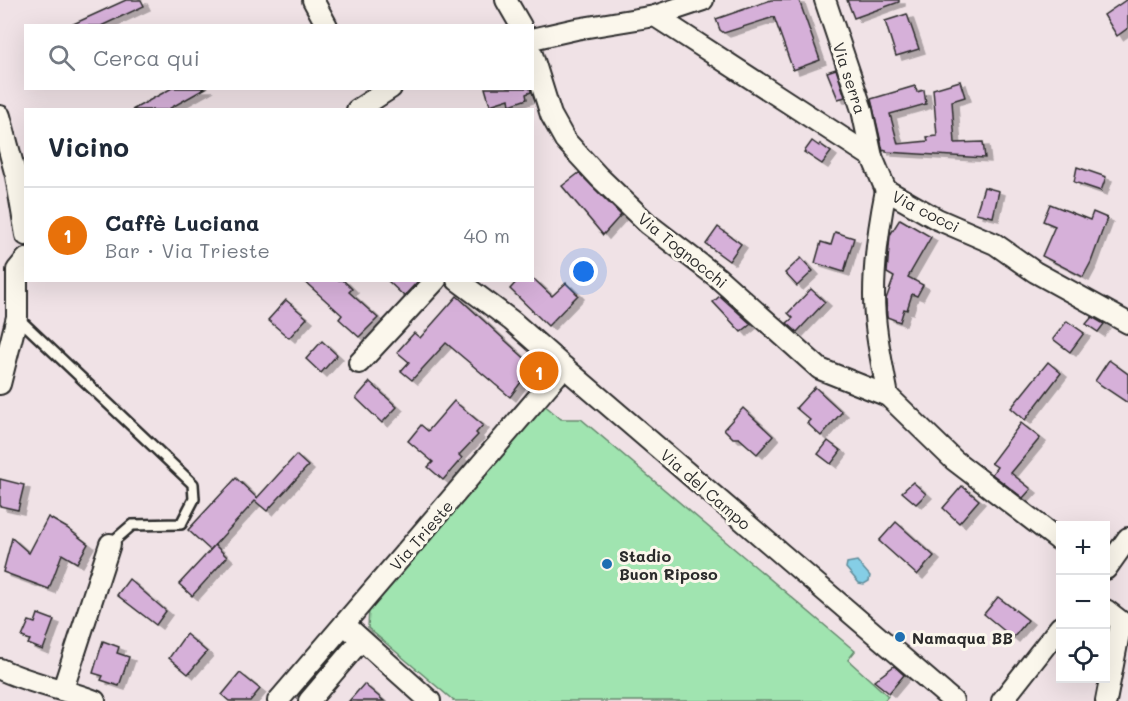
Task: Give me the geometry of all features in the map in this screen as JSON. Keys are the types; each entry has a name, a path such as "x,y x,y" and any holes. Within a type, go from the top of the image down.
{"street":[{"path":"313,0 326,24"},
{"path":"506,0 520,24"},
{"path":"534,39 656,16 703,0"},
{"name":"Via serra","path":"825,0 862,110 872,157"},
{"path":"656,16 872,157"},
{"name":"Via Tognocchi","path":"534,61 550,115 565,140 599,177 648,224 717,277 820,369 888,396 954,460 1056,538"},
{"path":"363,100 386,90"},
{"path":"0,116 16,176 24,223"},
{"name":"Via cocci","path":"872,157 886,190 937,219 996,244 1035,272 1128,323"},
{"path":"886,190 878,232 874,297 877,332 888,396"},
{"path":"0,384 17,317 17,267"},
{"path":"359,363 434,282"},
{"name":"Via del Campo","path":"460,282 512,321 953,701"},
{"name":"Via Trieste","path":"278,701 564,367"},
{"path":"1110,563 1128,538"},
{"path":"63,689 110,544"},
{"path":"1106,701 1124,625 1110,613"},
{"path":"344,624 429,701"},
{"path":"1002,701 1058,629"},
{"path":"309,701 361,640"},
{"path":"0,669 23,680 63,689 95,701"}],"lane":[{"path":"17,317 193,484 194,499 181,524 132,525 110,544"}],"green space":[{"path":"542,403 561,419 581,419 855,651 848,660 888,696 884,701 454,701 368,628 369,608"}],"water":[{"path":"857,561 870,576 869,581 864,584 859,583 846,568 847,563"}],"building":[{"path":"126,0 141,0 144,6 105,24 73,24"},
{"path":"771,0 799,0 820,60 793,70 774,17 724,33 720,30 716,19"},
{"path":"847,0 899,0 899,2 854,18"},
{"path":"1128,0 1128,28 1117,36 1104,15"},
{"path":"907,14 919,49 896,56 885,21"},
{"path":"836,69 845,97 838,99 827,72"},
{"path":"960,81 965,97 952,101 955,143 983,142 985,158 883,151 871,99 915,86 917,92 924,90 926,104 890,114 898,144 928,141 927,137 937,136 933,89"},
{"path":"168,90 202,90 171,108 136,108"},
{"path":"486,90 530,90 531,92 526,94 527,99 510,105 509,99 490,105"},
{"path":"812,141 831,152 822,164 804,152"},
{"path":"1077,167 1106,177 1101,191 1074,182"},
{"path":"579,173 621,215 603,235 562,186"},
{"path":"984,187 999,191 993,217 976,213"},
{"path":"1050,204 1090,220 1093,212 1107,218 1083,277 1042,256 1055,226 1043,221"},
{"path":"900,219 931,237 908,277 923,285 917,296 912,294 900,322 887,317 886,299 894,277 887,273 890,235"},
{"path":"718,227 741,244 729,261 706,244"},
{"path":"835,232 854,238 844,272 815,263 821,242 831,245"},
{"path":"801,258 813,271 797,286 785,273"},
{"path":"535,280 552,296 566,283 578,295 548,326 510,289 516,282 534,282"},
{"path":"305,282 345,282 352,289 349,292 378,318 359,337 339,319 342,315"},
{"path":"389,282 417,282 404,296"},
{"path":"811,289 825,302 797,332 787,323 793,318 788,313"},
{"path":"457,296 533,366 510,397 446,343 412,380 401,371 409,362 397,352 414,333 420,338"},
{"path":"720,296 751,324 741,332 713,302"},
{"path":"286,300 307,318 289,338 268,320"},
{"path":"1092,317 1104,324 1098,332 1086,324"},
{"path":"1067,321 1084,333 1070,352 1053,339"},
{"path":"322,341 337,355 321,373 306,359"},
{"path":"1109,360 1128,374 1128,403 1095,381"},
{"path":"1048,362 1061,373 1025,420 1011,408"},
{"path":"370,382 397,407 382,423 356,398"},
{"path":"815,387 842,412 821,436 807,423 810,420 796,408"},
{"path":"454,401 483,425 476,433 478,435 459,455 462,458 443,480 428,467 433,462 408,441 421,425 428,431"},
{"path":"743,408 773,436 757,454 739,438 733,438 724,429"},
{"path":"1021,423 1040,438 1011,473 1031,489 1023,498 992,474 997,467 991,463"},
{"path":"828,441 841,451 831,464 818,454"},
{"path":"296,455 308,466 267,511 255,501 210,550 188,530 236,478 257,498"},
{"path":"0,479 24,485 18,510 0,506"},
{"path":"913,482 926,494 916,504 902,492"},
{"path":"962,486 979,500 959,523 943,508"},
{"path":"48,517 88,544 77,563 62,554 49,589 3,572 12,538 29,553"},
{"path":"896,522 934,556 917,575 879,541"},
{"path":"215,545 227,557 192,596 179,584"},
{"path":"129,579 166,611 156,625 117,595"},
{"path":"998,597 1028,620 1013,638 984,614"},
{"path":"38,614 54,620 43,650 28,644 30,640 22,637 29,621 35,623"},
{"path":"186,634 207,652 188,674 169,658"},
{"path":"103,641 119,647 117,653 129,657 119,686 101,680 103,676 93,673"},
{"path":"894,666 904,675 889,693 874,681"},
{"path":"240,673 260,689 250,701 229,701 222,695"},
{"path":"364,684 384,701 349,701"}],"place":[{"name":"Caffè Luciana","path":"539,371"},
{"name":"Stadio Buon Riposo","path":"607,564"},
{"name":"Namaqua BB","path":"900,637"}]}
